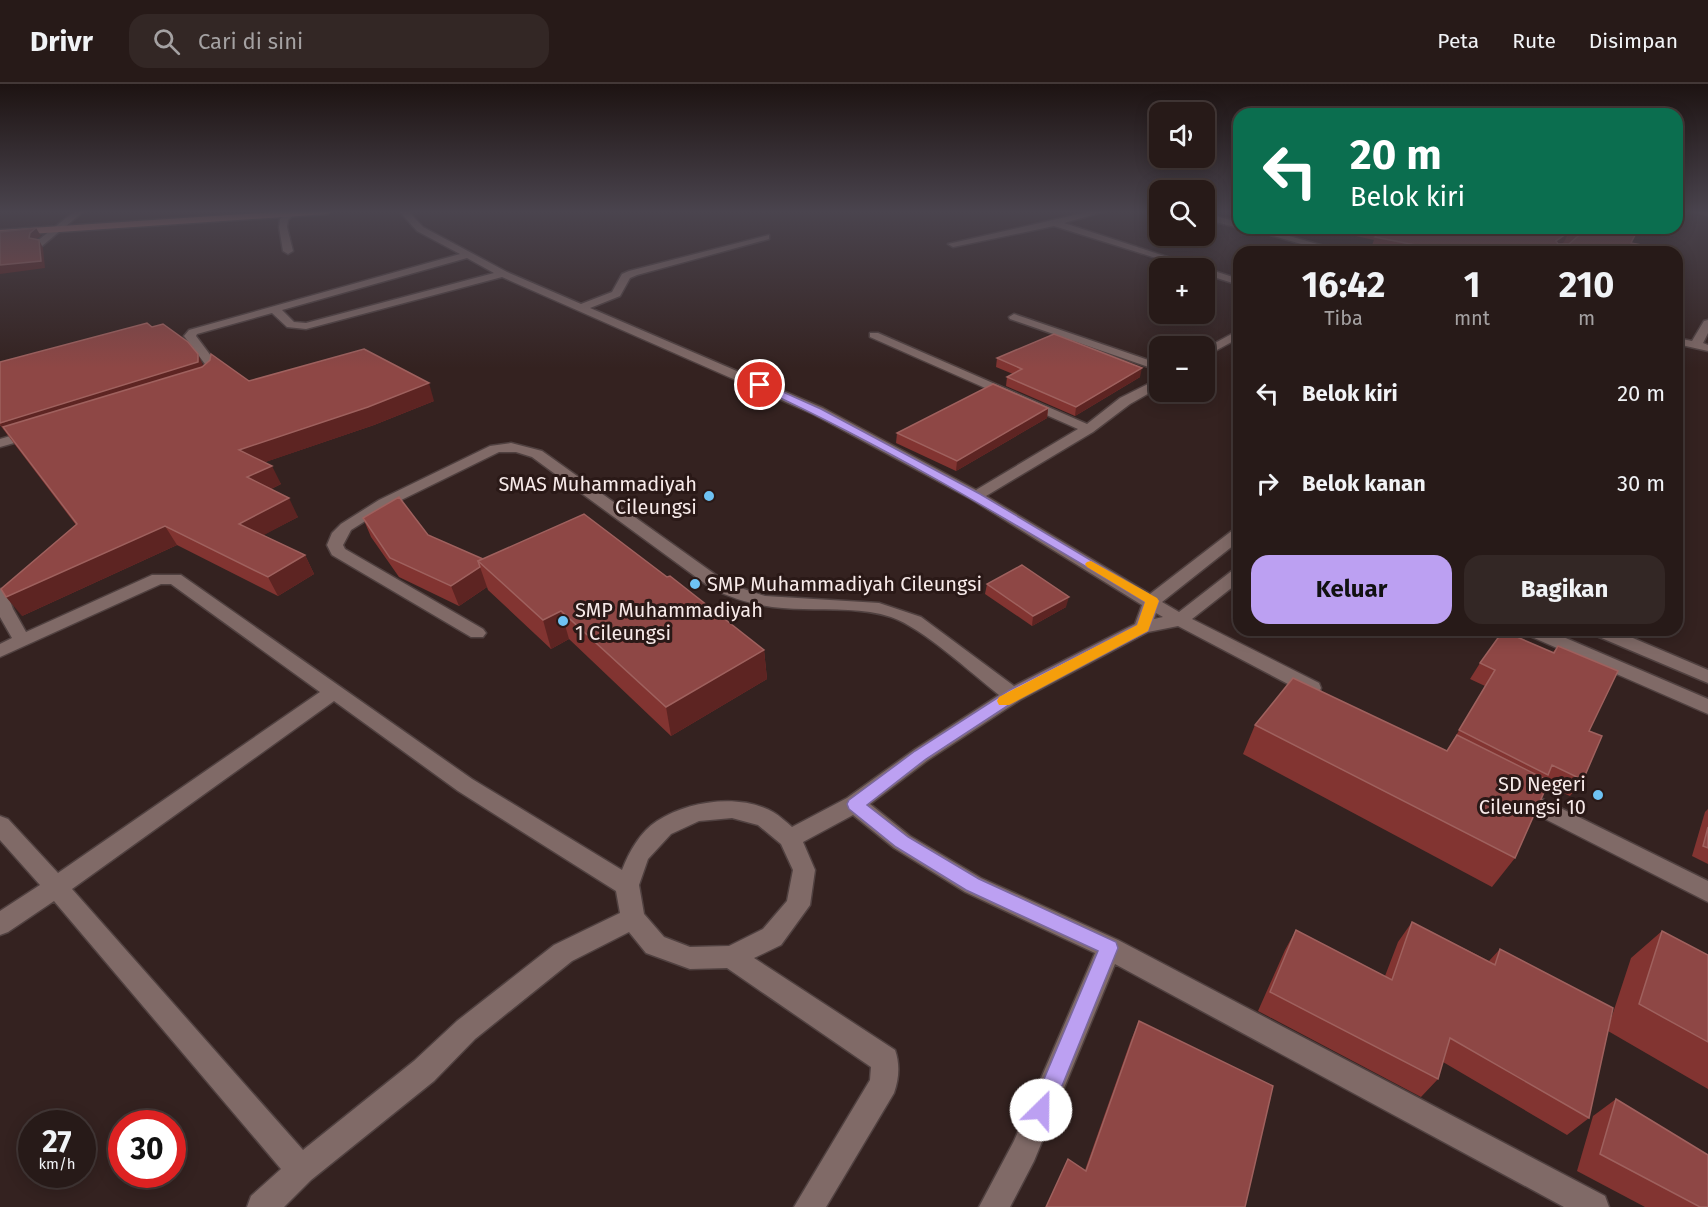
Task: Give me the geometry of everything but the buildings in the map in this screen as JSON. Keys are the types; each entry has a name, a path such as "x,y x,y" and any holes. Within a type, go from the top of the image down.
{"street":[{"path":"191,384 211,375 212,364 190,336 193,332 439,263"},
{"path":"483,263 580,308 781,394 976,496 1180,620 1326,695"},
{"path":"580,308 616,294 623,280 633,273 668,263"},
{"path":"275,310 291,325 306,326 503,274"},
{"path":"1215,274 1233,280"},
{"path":"1014,316 1149,364"},
{"path":"1683,342 1702,347 1708,322"},
{"path":"874,335 1088,429"},
{"path":"1215,347 1233,337"},
{"path":"976,496 1088,429 1149,388"},
{"path":"0,443 46,429"},
{"path":"477,633 338,552 335,545 340,532 384,503 495,449 511,447 537,454 717,584 739,595 766,601 846,605 898,612 915,621 1013,695"},
{"path":"1143,627 1152,601 1233,538"},
{"path":"0,651 165,578 175,579 465,785 627,885"},
{"path":"790,838 855,804 921,755 1013,695 1143,627 1180,620 1233,579"},
{"path":"0,594 4,609 23,641"},
{"path":"1545,636 1708,707"},
{"path":"1612,636 1708,677"},
{"path":"0,924 334,691"},
{"path":"1502,787 1708,892"},
{"path":"855,804 902,842 973,885 1109,948 1594,1207"},
{"path":"732,809 765,818 790,838 804,870 798,905 772,937 731,957 690,958 655,945 633,918 627,885 639,854 663,828 696,813 732,809"},
{"path":"0,825 301,1170"},
{"path":"262,1207 301,1170 424,1071 466,1030 563,953 633,918"},
{"path":"994,1207 1024,1151 1109,948"},
{"path":"731,957 885,1060 884,1083 808,1207"}],"slow traffic":[{"path":"1004,701 1143,627 1152,601 1091,564"}],"place":[{"name":"SMAS Muhammadiyah Cileungsi","path":"709,496"},
{"name":"SMP Muhammadiyah Cileungsi","path":"695,584"},
{"name":"SMP Muhammadiyah 1 Cileungsi","path":"563,621"},
{"name":"SD Negeri Cileungsi 10","path":"1598,795"}],"route":[{"path":"760,385 818,411 976,496 1152,601 1143,627 1013,695 921,755 855,804 902,842 973,885 1109,948 1041,1110"}]}
